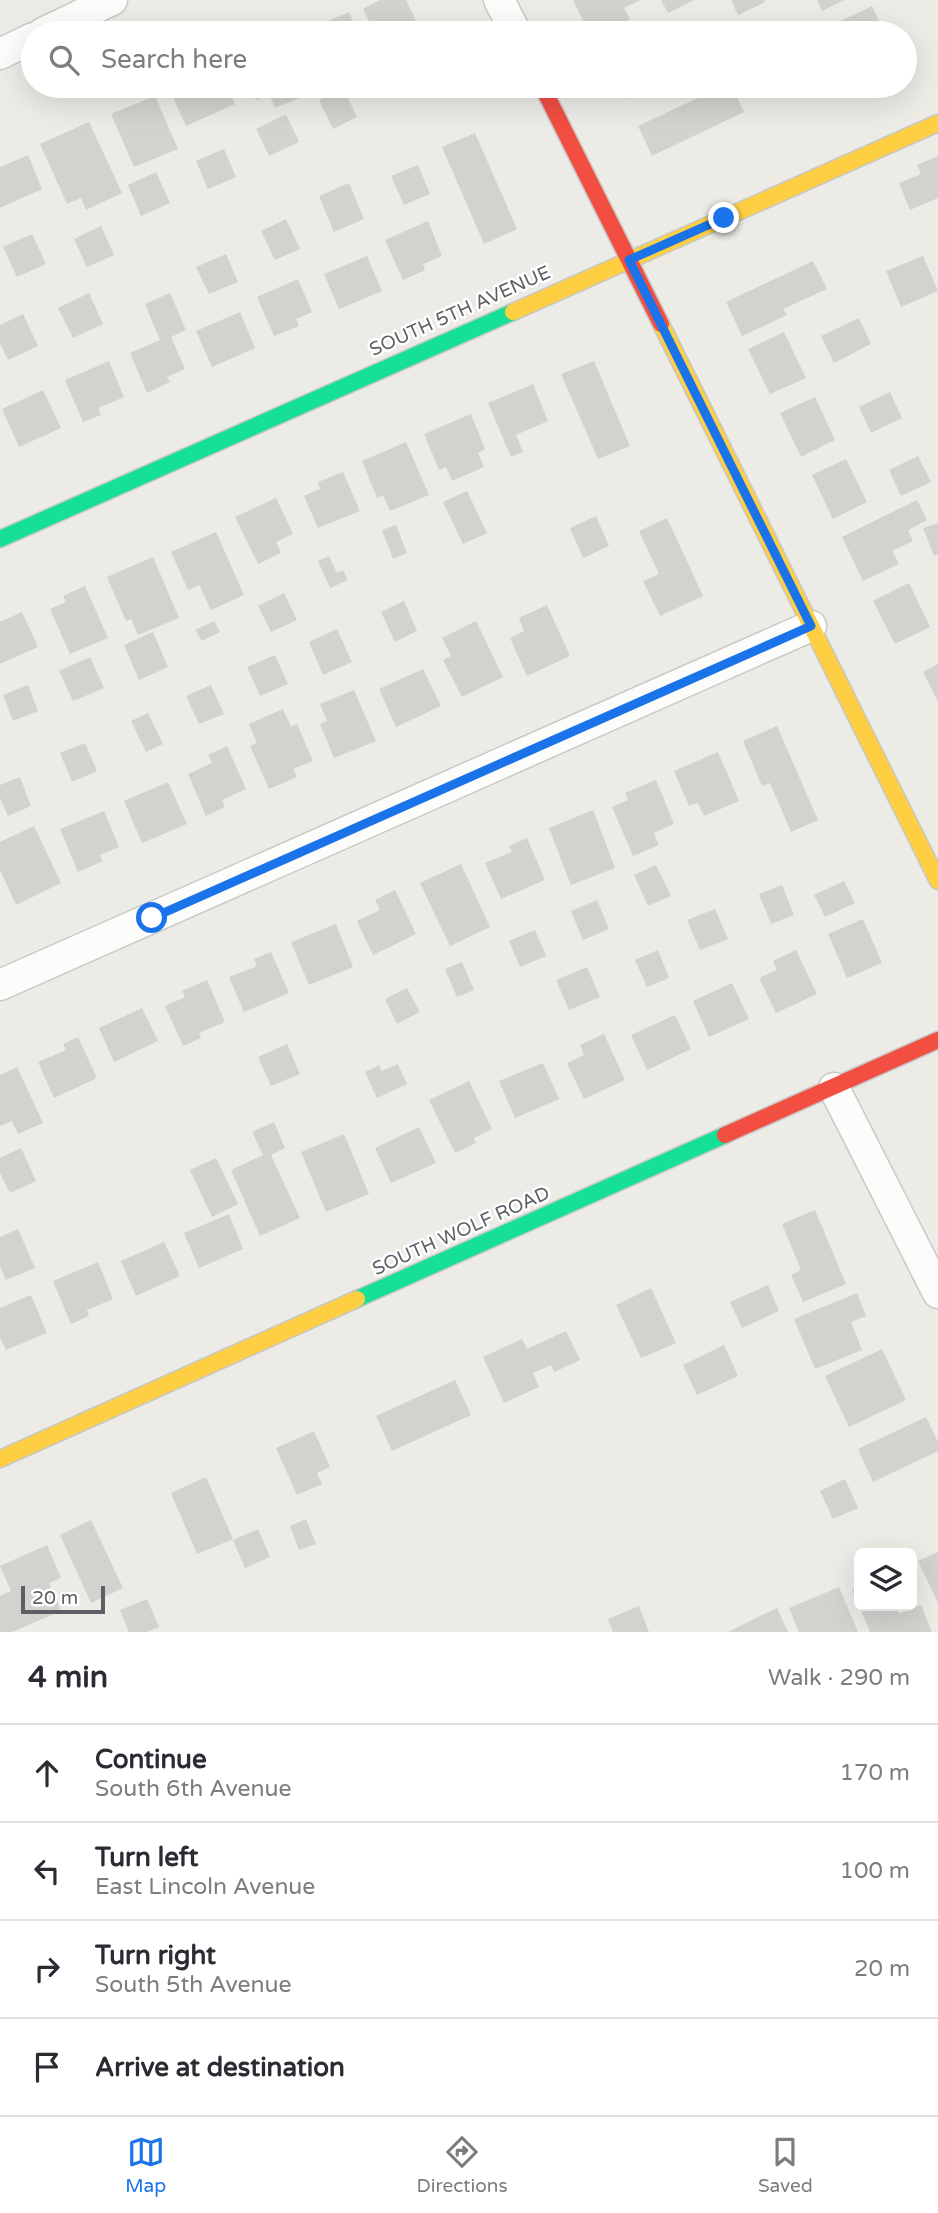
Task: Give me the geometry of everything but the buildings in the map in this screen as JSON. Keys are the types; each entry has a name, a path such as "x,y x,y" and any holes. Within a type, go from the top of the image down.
{"street":[{"path":"68,21 112,0"},
{"path":"499,0 510,21"},
{"path":"0,54 21,44"},
{"path":"548,98 938,881"},
{"name":"SOUTH 5TH AVENUE","path":"0,539 938,123"},
{"path":"0,985 811,626"},
{"name":"SOUTH WOLF ROAD","path":"0,1459 938,1040"},
{"path":"834,1088 938,1293"}],"traffic: fast":[{"path":"0,539 513,312"},
{"path":"357,1299 725,1135"}],"traffic: slow":[{"path":"513,312 938,123"},
{"path":"661,324 938,881"},
{"path":"0,1459 357,1299"}],"traffic: jam":[{"path":"548,98 661,324"},
{"path":"725,1135 938,1040"}],"route":[{"path":"152,918 811,626 629,260 724,218"}]}
